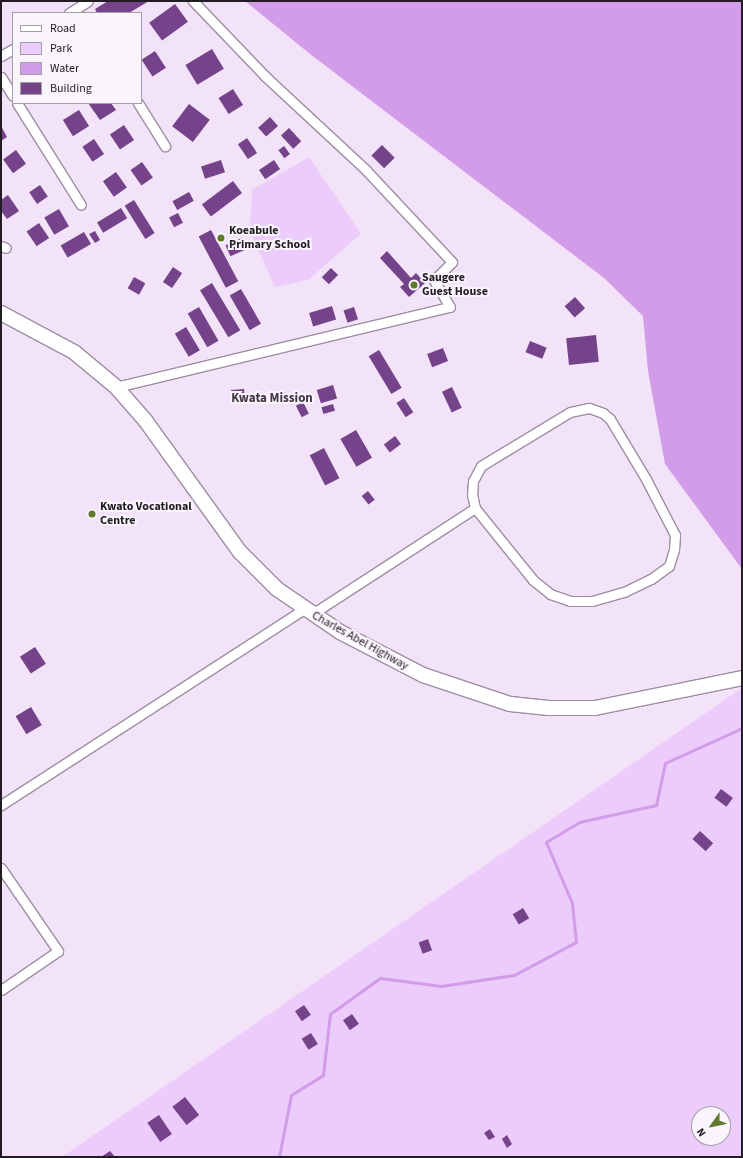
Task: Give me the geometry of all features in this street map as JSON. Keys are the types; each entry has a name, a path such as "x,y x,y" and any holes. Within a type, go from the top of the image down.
{"main road":[{"name":"Charles Abel Highway","path":"1,314 74,352 116,386 145,420 240,552 277,589 308,612 423,675 510,704 549,708 595,708 742,678"}],"street":[{"path":"80,10 88,1"},
{"path":"116,386 450,307 434,280 452,262 366,170 265,76 193,1"},
{"path":"1,56 12,50"},
{"path":"1,76 12,94"},
{"path":"19,104 81,205"},
{"path":"139,104 165,146"},
{"path":"589,408 603,413 610,419 638,466 675,534 674,550 669,566 651,579 624,592 592,601 570,601 550,594 533,580 475,508 472,494 473,481 481,466 570,412 589,408"},
{"path":"1,805 475,508"},
{"path":"1,868 58,951 1,990"}],"green space":[{"path":"309,157 361,234 308,280 275,287 250,232 252,190"},
{"path":"742,688 742,1157 62,1157"}],"water":[{"path":"245,1 742,1 742,569 665,464 648,371 643,316 604,278 310,54"}],"building":[{"path":"108,1 149,1 131,12 96,12 95,9"},
{"path":"175,4 188,22 162,41 149,23"},
{"path":"212,49 224,69 197,85 185,65"},
{"path":"155,51 166,68 152,76 142,59"},
{"path":"233,89 243,105 229,114 219,98"},
{"path":"89,104 112,104 116,110 100,120"},
{"path":"189,104 210,120 193,142 172,126"},
{"path":"79,110 89,126 73,136 63,120"},
{"path":"270,117 278,126 266,137 258,128"},
{"path":"124,125 134,140 120,149 110,135"},
{"path":"1,126 7,137 1,141"},
{"path":"289,128 301,141 293,149 281,136"},
{"path":"247,138 257,153 248,159 238,144"},
{"path":"94,139 104,154 92,162 82,147"},
{"path":"382,145 395,158 384,168 371,156"},
{"path":"284,146 290,154 284,158 278,150"},
{"path":"16,150 26,164 13,173 3,159"},
{"path":"221,160 225,172 205,179 201,166"},
{"path":"274,160 280,169 265,179 259,170"},
{"path":"142,162 153,178 141,186 131,170"},
{"path":"116,172 127,188 114,197 103,181"},
{"path":"233,181 242,193 211,216 202,204"},
{"path":"40,185 48,197 37,204 29,192"},
{"path":"189,192 194,201 177,210 172,201"},
{"path":"8,195 19,211 7,219 1,211 1,200"},
{"path":"134,200 155,233 145,239 125,206"},
{"path":"121,208 127,218 103,233 97,222"},
{"path":"59,209 69,226 54,235 44,218"},
{"path":"178,213 183,223 174,227 169,218"},
{"path":"39,223 49,238 37,246 27,231"},
{"path":"211,230 238,281 226,288 199,237"},
{"path":"95,231 100,240 95,243 89,234"},
{"path":"84,232 91,244 68,258 61,246"},
{"path":"242,238 247,249 230,256 226,245"},
{"path":"387,251 411,278 416,273 425,283 409,297 400,287 404,284 380,258"},
{"path":"173,267 182,273 172,288 163,282"},
{"path":"331,268 338,275 329,284 322,277"},
{"path":"134,277 145,283 139,295 128,288"},
{"path":"212,283 240,330 228,337 200,290"},
{"path":"241,289 261,324 250,330 230,296"},
{"path":"575,297 585,308 575,318 565,306"},
{"path":"332,306 336,319 313,326 309,313"},
{"path":"199,307 219,341 207,347 188,314"},
{"path":"354,307 358,319 348,323 344,310"},
{"path":"186,327 200,350 189,357 175,334"},
{"path":"596,335 599,362 569,365 566,338"},
{"path":"530,341 547,348 542,359 526,352"},
{"path":"443,348 448,361 432,367 427,354"},
{"path":"379,350 402,388 391,394 369,356"},
{"path":"333,385 337,398 321,403 317,390"},
{"path":"452,387 462,408 452,412 442,392"},
{"path":"244,389 245,399 233,401 231,390"},
{"path":"404,398 413,412 406,417 396,403"},
{"path":"303,402 309,414 302,417 296,406"},
{"path":"333,404 335,411 323,414 321,407"},
{"path":"356,430 372,458 356,467 340,439"},
{"path":"395,436 401,444 390,452 384,444"},
{"path":"324,448 339,478 325,486 310,455"},
{"path":"368,491 375,500 368,505 362,496"},
{"path":"35,647 46,664 31,674 20,657"},
{"path":"31,707 42,725 26,734 16,716"},
{"path":"721,789 733,798 726,807 714,798"},
{"path":"700,831 713,843 706,851 692,839"},
{"path":"523,908 529,918 519,924 513,914"},
{"path":"428,939 432,950 423,954 419,942"},
{"path":"304,1005 311,1015 302,1021 295,1011"},
{"path":"352,1014 359,1024 350,1030 343,1020"},
{"path":"311,1033 318,1044 309,1050 302,1039"},
{"path":"185,1097 199,1115 187,1125 172,1107"},
{"path":"159,1115 172,1134 160,1142 147,1123"},
{"path":"490,1129 495,1137 489,1140 484,1133"},
{"path":"507,1135 512,1144 507,1148 502,1139"},
{"path":"110,1151 115,1157 101,1157"}],"waterway":[{"path":"279,1157 291,1095 323,1075 330,1014 380,978 441,986 514,975 576,942 572,903 546,842 579,822 656,805 665,763 742,728"}],"place":[{"name":"Koeabule Primary School","path":"221,238"},
{"name":"Saugere Guest House","path":"414,285"},
{"name":"Kwato Vocational Centre","path":"92,514"}],"district":[{"name":"Kwata Mission","path":"272,398"}]}
